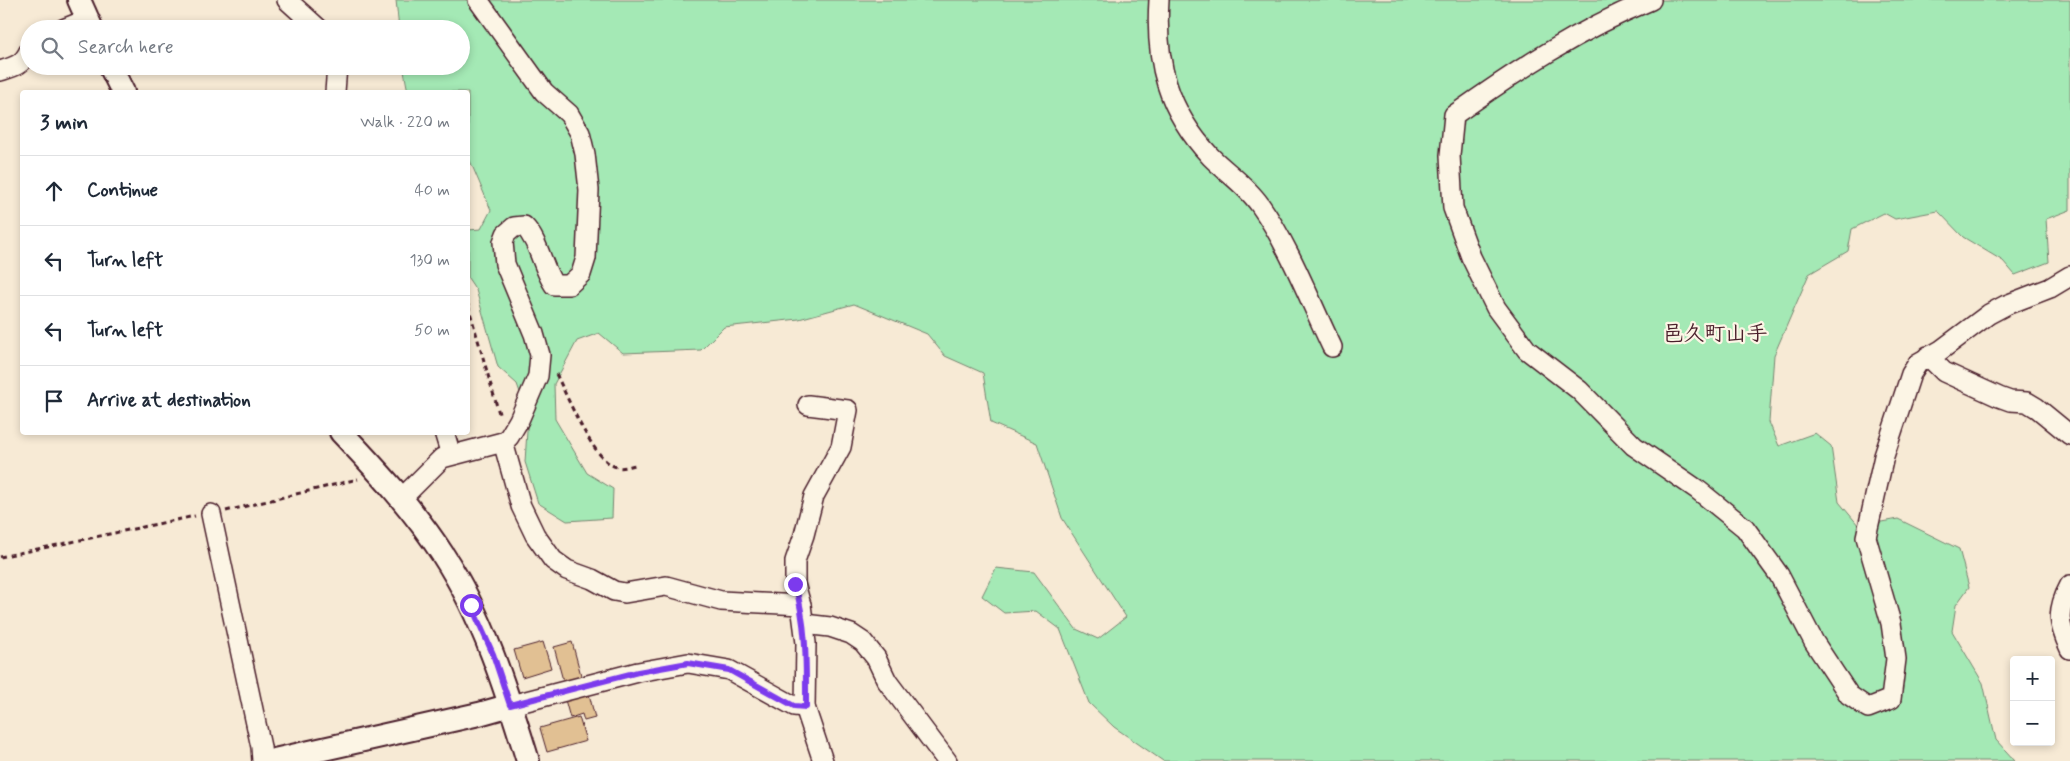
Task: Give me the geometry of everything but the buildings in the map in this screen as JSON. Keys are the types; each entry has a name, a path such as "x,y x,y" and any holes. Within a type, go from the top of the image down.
{"street":[{"path":"287,0 309,20"},
{"path":"402,498 442,458 506,439 518,420 538,376 540,355 534,334 506,264 503,242 506,234 514,227 524,226 531,233 546,273 554,285 569,285 581,274 586,258 589,190 585,154 580,133 569,114 544,92 478,0"},
{"path":"1160,0 1158,29 1162,70 1171,100 1193,136 1213,158 1243,184 1259,204 1275,229 1332,347"},
{"path":"1651,0 1624,11 1559,45 1454,115 1450,155 1454,208 1471,257 1496,308 1527,350 1579,390 1634,446 1698,490 1745,528 1779,574 1814,642 1849,695 1868,708 1891,699 1896,659 1891,623 1866,537 1884,456 1911,374 1918,363 1941,350 1989,314 2006,305 2050,288 2070,276"},
{"path":"0,71 20,64"},
{"path":"114,75 122,90"},
{"path":"335,90 336,75"},
{"path":"1928,356 1944,372 2010,401 2027,402 2070,435"},
{"path":"808,405 848,410 841,447 814,496 795,561 795,584 804,624 807,667 806,707 823,761"},
{"path":"344,435 402,498 444,555 471,605 493,654 528,761"},
{"path":"445,435 451,455"},
{"path":"506,439 516,494 524,514 535,535 553,560 567,570 592,579 614,591 625,593 666,586 721,601 801,605"},
{"path":"211,514 261,747 262,761"},
{"path":"2070,585 2062,600 2059,616 2063,634 2070,649"},
{"path":"804,624 830,627 851,634 863,642 876,658 887,681 948,761"},
{"path":"270,761 479,714 638,672 688,663 729,670 794,706 806,707"}],"path":[{"path":"470,312 506,439"},
{"path":"554,369 588,439 604,461 617,468 636,465"},
{"path":"0,557 211,514 380,473"}],"green space":[{"path":"396,0 2070,0 2070,210 2046,219 2049,262 2015,275 2003,261 1963,237 1938,211 1895,219 1884,213 1852,229 1848,251 1809,274 1774,355 1769,422 1779,446 1815,433 1831,446 1839,502 1859,526 1898,519 1959,549 1969,587 1956,605 1952,631 1983,683 1996,740 2015,761 1163,761 1114,727 1089,703 1060,629 1036,611 1004,613 982,596 996,568 1034,572 1076,629 1098,639 1126,617 1062,518 1037,443 991,423 983,373 945,356 927,334 854,304 799,319 724,327 701,350 623,353 599,333 577,341 554,384 555,419 587,473 613,489 612,518 567,521 538,503 525,462 528,415 517,384 498,367 476,290 470,281 470,230 481,229 491,210 470,161 470,90 408,90 405,75 470,75 470,20 398,20"}],"district":[{"name":"邑久町山手","path":"1715,334"}],"route":[{"path":"471,605 493,654 510,705 638,672 688,663 729,670 794,706 806,707 806,644 801,605 795,584"}]}
